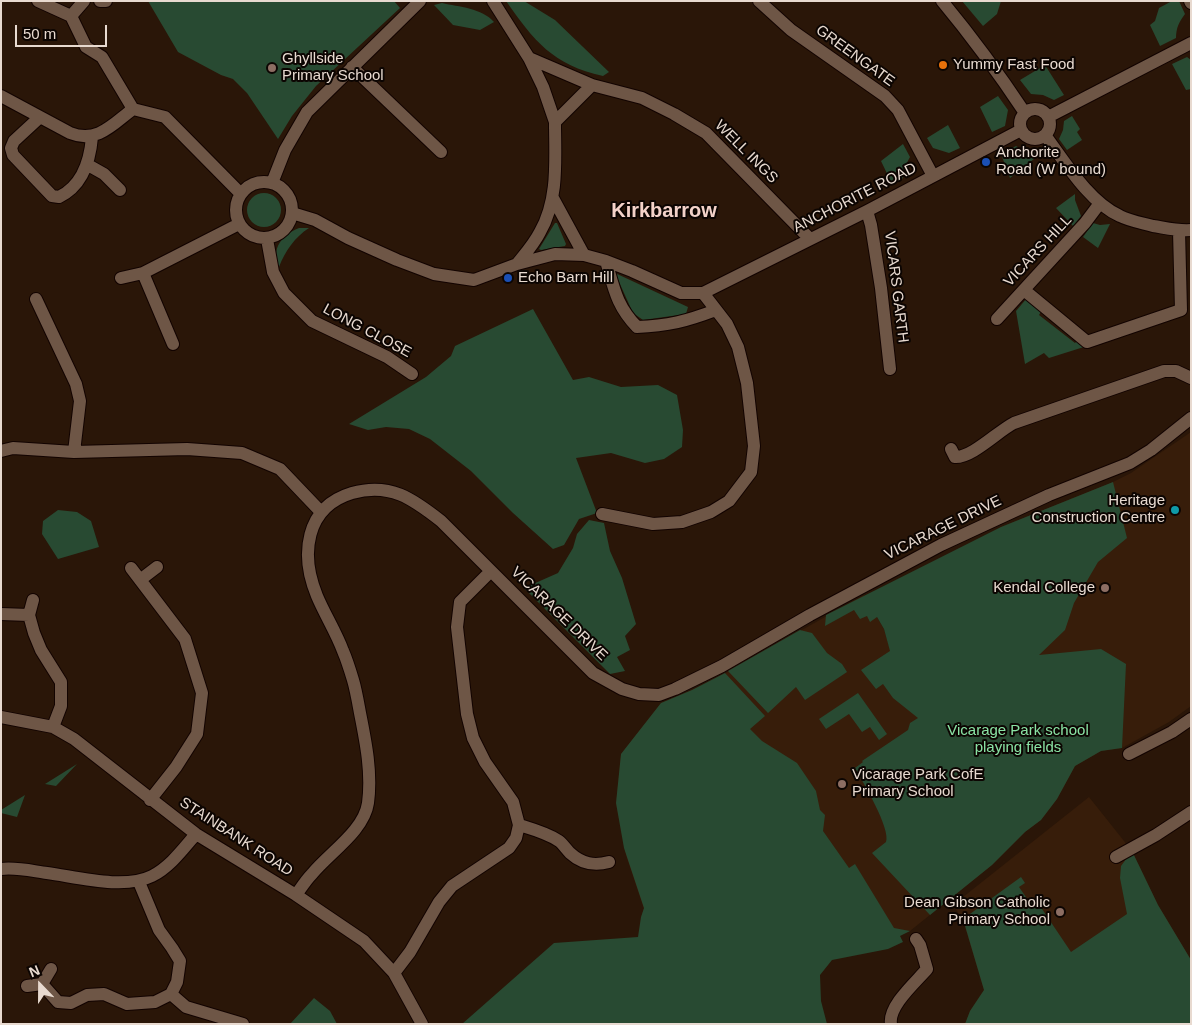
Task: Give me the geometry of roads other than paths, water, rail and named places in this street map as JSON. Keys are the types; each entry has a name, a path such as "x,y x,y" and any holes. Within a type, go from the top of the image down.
{"street":[{"path":"38,1 71,16 86,47 102,57 133,109 165,117 241,194"},
{"path":"71,16 84,1"},
{"path":"100,1 106,1"},
{"path":"272,183 285,150 307,112 420,1"},
{"name":"GREENGATE","path":"759,1 791,30 885,96 898,110 933,176"},
{"path":"942,1 967,30 1025,113"},
{"path":"492,2 530,58 543,87 555,122 556,172 553,198 540,232 518,264"},
{"path":"1048,116 1191,43"},
{"name":"WELL INGS","path":"530,58 592,85 642,98 706,133 810,239"},
{"path":"352,67 441,152"},
{"path":"555,122 592,85"},
{"path":"1,96 40,118 77,135 92,137 105,131 133,109"},
{"path":"1035,108 1048,116 1050,126 1045,135 1036,139 1027,137 1021,130 1020,120 1025,113 1035,108"},
{"path":"40,118 6,148 52,196 59,197 74,188 88,165 92,137"},
{"name":"ANCHORITE ROAD","path":"703,293 867,211 1021,130"},
{"path":"1024,290 1087,342 1181,310 1185,230 1146,224 1120,216 1100,203 1045,135"},
{"path":"88,165 104,174 120,190"},
{"path":"263,182 272,183 280,187 291,200 292,213 288,226 282,232 267,239 250,236 239,224 235,208 241,194 247,188 263,182"},
{"path":"553,198 584,255"},
{"name":"VICARS HILL","path":"997,319 1085,223 1100,203"},
{"name":"VICARS GARTH","path":"867,211 872,225 890,368"},
{"path":"292,213 315,220 348,238 434,274 474,280 518,264 555,254 584,255 632,271 681,294 703,293 728,324 738,347 747,383 754,446 751,472 729,501 711,512 682,522 653,524 602,514"},
{"path":"121,278 143,273 239,224"},
{"name":"LONG CLOSE","path":"267,239 273,272 284,293 312,321 387,357 412,374"},
{"path":"606,261 617,300 625,314 637,327 662,326 687,321 716,310"},
{"path":"143,273 173,344"},
{"path":"36,299 76,384 80,400 74,452"},
{"path":"951,449 955,457 972,459 1003,429 1014,423 1164,371 1176,371 1191,378"},
{"name":"VICARAGE DRIVE","path":"296,895 312,873 360,824 368,806 367,747 354,683 344,652 316,595 308,561 311,529 321,512 339,497 359,491 381,489 399,493 416,501 441,521 593,673 622,689 639,694 659,695 722,666 816,612 937,547 1049,495 1130,463 1151,450 1191,418"},
{"path":"1,451 13,448 74,452 188,449 242,453 280,469 321,512"},
{"path":"140,580 157,567"},
{"path":"131,568 185,639 202,693 197,734 176,767 150,800"},
{"path":"394,973 410,952 439,902 448,891 459,881 508,848 516,838 519,825 513,802 485,762 473,738 467,714 457,627 460,602 491,570"},
{"path":"33,600 29,615 41,650 61,682 62,706 53,727"},
{"path":"1,614 29,615"},
{"name":"STAINBANK ROAD","path":"1,717 53,727 74,739 196,834 296,895 364,941 394,973 422,1024"},
{"path":"1129,754 1172,732 1191,719"},
{"path":"1116,857 1190,816"},
{"path":"519,825 539,831 559,841 570,854 584,863 597,865 609,862"},
{"path":"1,869 17,868 112,882 138,882 154,876 172,861 196,834"},
{"path":"42,984 58,1002 71,1003 86,995 104,994 127,1004 146,1003 155,1002 171,994 177,982 180,960 159,930 138,882"},
{"path":"891,1024 890,1020 895,1006 927,969 920,945 916,939"},
{"path":"42,984 51,969"},
{"path":"27,986 42,984"},
{"path":"171,994 186,1007 243,1024"}],"place":[{"name":"Yummy Fast Food","path":"943,65"},
{"name":"Ghyllside Primary School","path":"272,68"},
{"name":"Anchorite Road (W bound)","path":"986,162"},
{"name":"Echo Barn Hill","path":"508,278"},
{"name":"Heritage Construction Centre","path":"1175,510"},
{"name":"Kendal College","path":"1105,588"},
{"name":"Vicarage Park CofE Primary School","path":"842,784"},
{"name":"Dean Gibson Catholic Primary School","path":"1060,912"}],"district":[{"name":"Kirkbarrow","path":"664,211"}],"park label":[{"name":"Vicarage Park school playing fields","path":"1018,740"}]}
